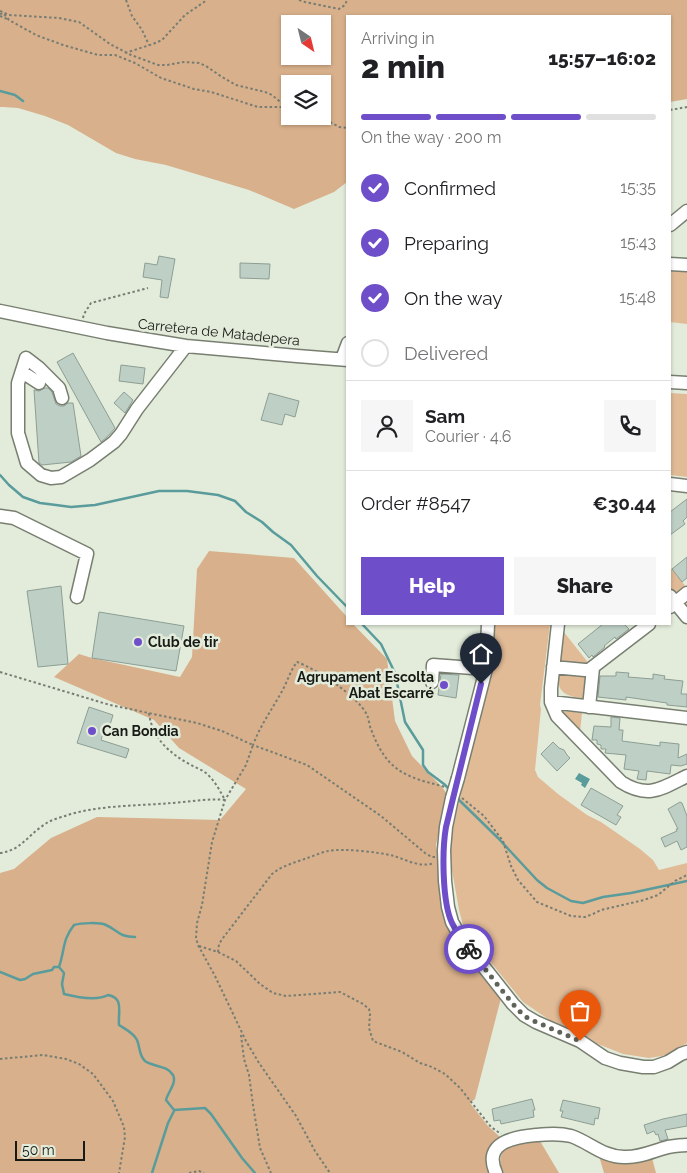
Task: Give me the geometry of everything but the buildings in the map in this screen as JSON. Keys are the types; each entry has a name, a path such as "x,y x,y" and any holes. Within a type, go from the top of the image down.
{"street":[{"path":"671,224 687,212"},
{"path":"671,264 687,265"},
{"name":"Carretera de Matadepera","path":"0,311 115,335 186,346 345,360"},
{"path":"62,398 59,388 26,358 18,382 18,432 27,463 41,475 51,478 61,477 114,442 186,346"},
{"path":"22,372 39,383"},
{"path":"671,382 687,383"},
{"path":"671,484 687,486"},
{"path":"0,516 14,518 86,554 77,596"},
{"path":"687,594 672,602 687,617"},
{"path":"488,625 486,669 452,798 444,837 445,881 452,922 461,938 487,972 524,1016 580,1041 605,1058 620,1063 654,1067 687,1052"},
{"path":"558,625 551,688 551,702 557,716 627,786 641,791 655,791 687,776"},
{"path":"553,667 585,670 593,668 648,625"},
{"path":"432,682 434,665 486,669"},
{"path":"589,706 593,668"},
{"path":"551,702 687,718"},
{"path":"496,1173 493,1159 494,1153 502,1144 518,1137 557,1134 578,1139 609,1155 625,1158 670,1146 687,1145"}],"path":[{"path":"126,0 132,16 150,45"},
{"path":"125,53 162,40 185,15 207,0"},
{"path":"299,0 339,9 345,5 347,0"},
{"path":"1,14 36,35 98,55 115,56 135,63 162,78 194,89 219,94 258,107 281,107"},
{"path":"1,14 59,18 79,22 101,39 125,53 158,65 184,62 199,63 236,85 265,92 281,104"},
{"path":"671,110 687,107"},
{"path":"331,123 338,127 346,128"},
{"path":"82,328 84,314 91,304 148,288"},
{"path":"0,672 110,705 197,723 307,765 381,816 426,853 432,857 444,857"},
{"path":"149,712 154,731 167,749 206,773 215,783 225,800"},
{"path":"253,745 246,765 225,800 212,842 196,938 224,993 241,1032 330,1173"},
{"path":"0,853 9,852 25,842 31,835 50,821 80,811 212,798 225,800"},
{"path":"218,952 219,944 236,920 272,874 279,868 328,851 343,850 375,852 423,865 433,864 444,857"},
{"path":"198,945 236,961 260,984 274,993 296,996 340,992 363,1004 369,1009 369,1028 373,1041 402,1052 420,1063 445,1074 460,1088 492,1127 509,1140"},
{"path":"241,1032 260,1148 271,1173"},
{"path":"0,1059 43,1054 79,1064 93,1074 113,1101 124,1127 125,1137 119,1173"},
{"path":"189,1173 204,1173"}],"shaded area":[{"path":"0,0 687,0 687,99 671,102 671,15 346,15 346,183 334,192 294,209 249,190 166,165 116,153 68,125 18,108 0,107"},
{"path":"671,271 687,272 687,324 671,322"},
{"path":"671,393 687,394 687,477 671,475"},
{"path":"209,551 294,558 346,616 346,625 354,625 387,659 395,721 412,756 447,794 436,845 441,895 501,998 475,1099 470,1103 488,1126 500,1137 494,1142 487,1162 490,1173 0,1173 0,873 14,869 51,838 97,817 220,820 246,789 179,748 154,720 54,677 79,654 180,677 192,657 197,569"},
{"path":"671,568 687,588 676,597 671,590"},
{"path":"494,625 550,625 540,705 535,770 538,777 587,815 601,822 640,849 653,860 659,870 687,863 687,1043 668,1055 649,1058 623,1054 598,1044 579,1032 551,1021 523,1002 464,929 449,853 453,826 491,673"},
{"path":"563,631 590,665 560,661"},
{"path":"559,672 589,675 592,699 574,697 562,691 559,685"},
{"path":"561,712 582,713 580,732"},
{"path":"540,1141 559,1173 503,1173 500,1160 508,1146"},
{"path":"599,1156 619,1163 638,1162 652,1158 656,1173 604,1173"}],"water":[{"path":"579,773 590,779 585,788 581,785 582,783 575,779"}],"waterway":[{"path":"0,91 15,95 23,101"},
{"path":"0,475 23,497 40,503 71,507 95,505 159,491 187,491 218,495 235,501 246,512 291,545 346,606"},
{"path":"363,625 381,644 395,673 405,722 423,750 423,765 428,772 450,790"},
{"path":"457,798 537,880 547,888 571,901 583,903 603,897 687,881"},
{"path":"0,972 20,980 33,974 59,967 66,940 74,925 103,924 122,935 135,937"},
{"path":"59,967 64,973 62,984 64,994 92,998 108,995 116,999 119,1006 119,1025 136,1038 143,1059 148,1063 167,1069 173,1075 173,1084 166,1100 174,1110 205,1108 255,1173"},
{"path":"152,1173 168,1123 174,1111"}],"way so far":[{"path":"469,949 524,1016 580,1041"}],"place":[{"name":"Club de tir","path":"138,642"},
{"name":"Agrupament Escolta Abat Escarré","path":"444,685"},
{"name":"Can Bondia","path":"92,731"}],"route":[{"path":"469,949 452,922 448,906 445,881 444,837 481,684"}]}
